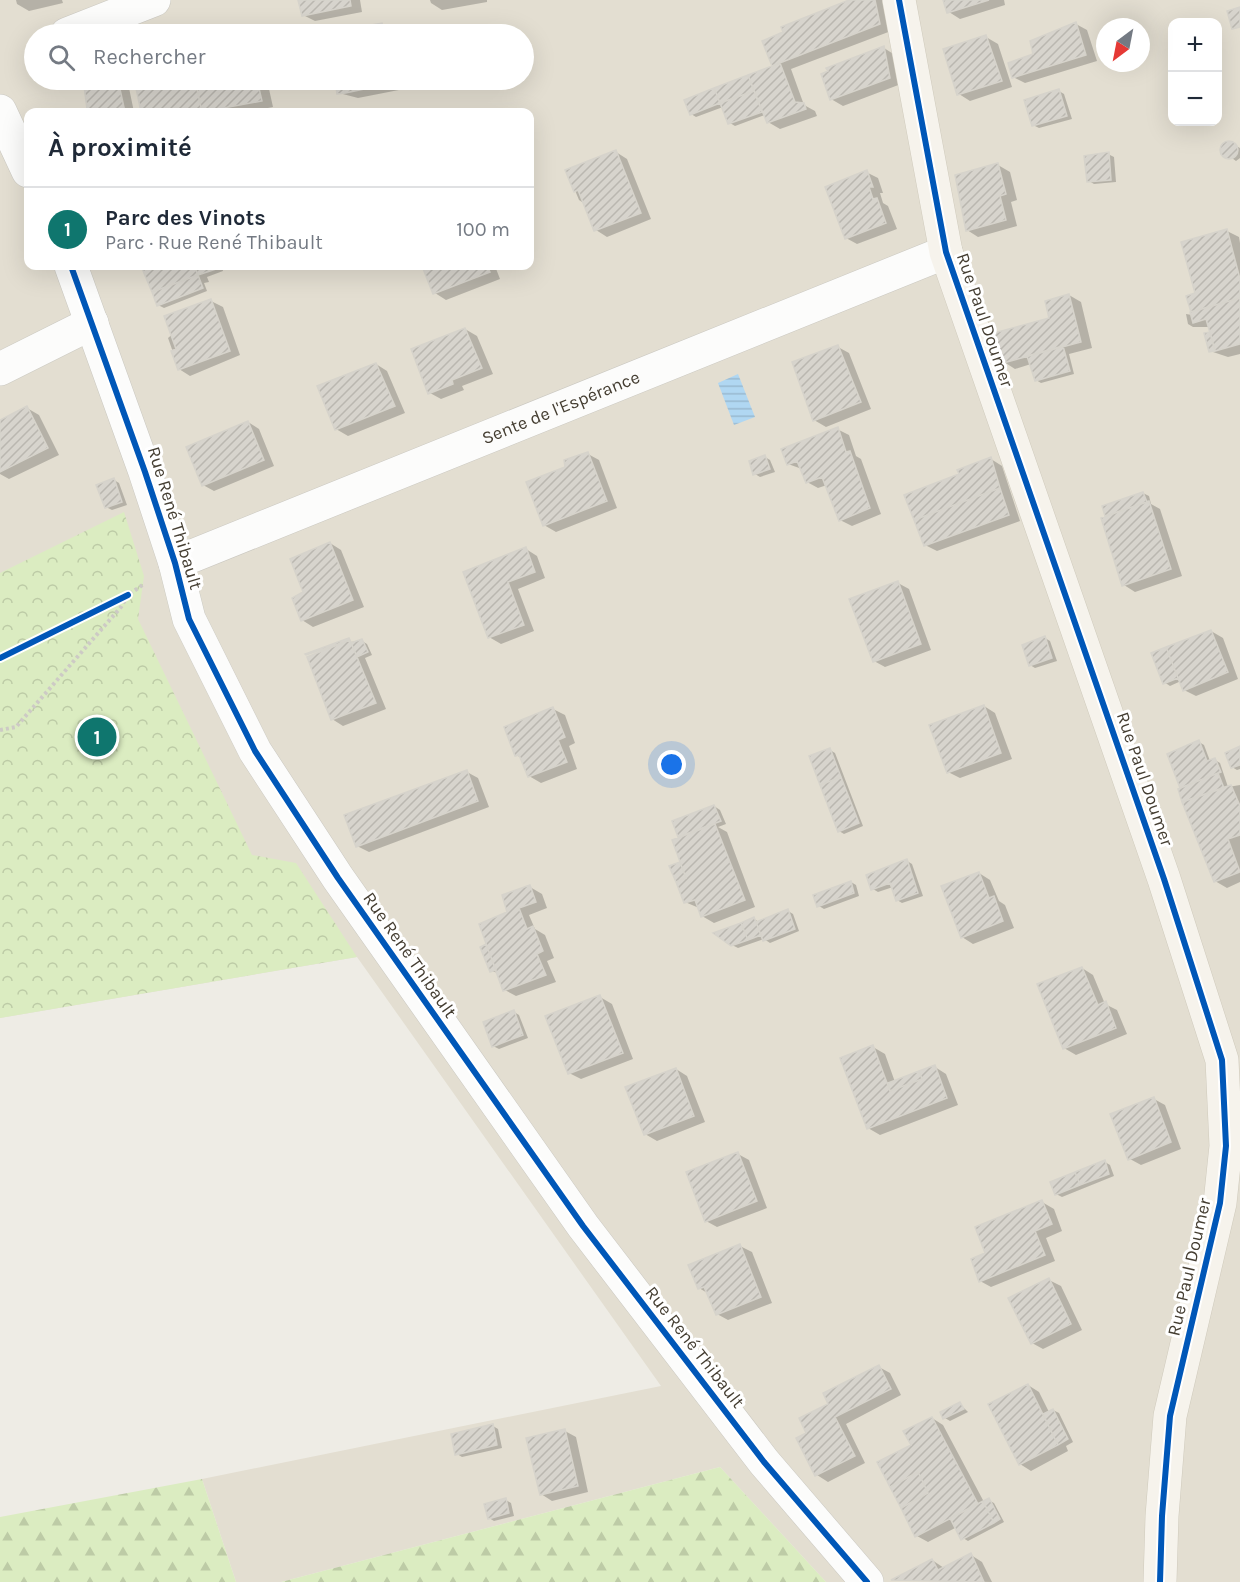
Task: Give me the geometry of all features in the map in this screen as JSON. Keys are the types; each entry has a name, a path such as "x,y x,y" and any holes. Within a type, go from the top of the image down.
{"street":[{"path":"93,24 154,0"},
{"name":"Rue Paul Doumer","path":"898,0 946,252 1164,879 1231,1053 1226,1146 1220,1203 1170,1416 1162,1516 1160,1582"},
{"path":"0,111 24,162"},
{"name":"Sente de l'Espérance","path":"175,562 946,252"},
{"name":"Rue René Thibault","path":"72,270 175,562 189,619 255,751 338,878 583,1226 764,1462 867,1582"},
{"path":"0,369 92,323"}],"path":[{"path":"117,600 128,595"},
{"path":"0,730 16,727 121,607 128,595"}],"shaded area":[{"path":"0,0 1240,0 1240,1582 826,1582 720,1467 281,1582 236,1582 202,1479 661,1386 357,957 0,1018"}],"green space":[{"path":"124,512 144,576 138,619 252,855 296,863 357,957 0,1018 0,573"},
{"path":"720,1467 826,1582 281,1582"},
{"path":"202,1479 236,1582 0,1582 0,1517"}],"water":[{"path":"738,374 755,417 734,425 718,383"}],"building":[{"path":"298,0 350,0 351,6 302,16"},
{"path":"849,0 875,0 880,24 772,66 762,41 783,32 781,27"},
{"path":"943,0 989,0 947,13"},
{"path":"1240,7 1240,27 1232,29 1227,11"},
{"path":"1076,22 1086,55 1012,78 1008,63 1033,54 1030,41"},
{"path":"986,35 1002,81 957,95 943,49"},
{"path":"884,46 890,78 830,100 821,74 828,71 826,68"},
{"path":"780,63 795,102 804,103 806,109 767,123 748,75"},
{"path":"748,75 754,91 720,103 714,88"},
{"path":"714,88 720,103 690,115 684,100"},
{"path":"1059,89 1067,116 1032,126 1024,100"},
{"path":"85,90 120,90 124,108 87,108"},
{"path":"136,90 197,90 201,108 140,108"},
{"path":"197,90 259,90 262,101 224,108 201,108"},
{"path":"336,90 344,90 345,93 337,94"},
{"path":"344,90 359,90 345,93"},
{"path":"754,91 762,112 728,124 720,103"},
{"path":"1229,141 1235,144 1238,150 1235,156 1229,159 1223,156 1220,150 1223,144"},
{"path":"616,150 641,213 594,231 578,190 574,192 565,170"},
{"path":"1109,152 1111,180 1087,182 1084,156"},
{"path":"998,163 1006,194 1000,196 1006,220 966,231 955,175"},
{"path":"867,170 873,187 869,187 873,199 877,198 886,223 845,239 825,187"},
{"path":"1227,229 1240,279 1240,298 1191,312 1186,296 1195,293 1181,242"},
{"path":"143,270 196,270 198,275 152,292"},
{"path":"196,270 213,270 198,275"},
{"path":"424,270 489,270 490,272 433,294"},
{"path":"198,275 203,288 157,306 152,292"},
{"path":"1069,294 1081,342 1003,363 994,333 1049,318 1045,301"},
{"path":"1240,298 1240,344 1215,351 1206,319 1193,323 1190,312"},
{"path":"211,299 230,351 178,370 171,351 176,349 164,316"},
{"path":"465,328 482,368 452,380 453,384 428,394 411,349"},
{"path":"1210,332 1215,351 1209,352 1204,333"},
{"path":"838,345 861,402 813,421 792,362"},
{"path":"1063,346 1070,371 1035,381 1027,356"},
{"path":"376,363 395,406 335,430 317,386"},
{"path":"27,406 48,448 0,472 0,420"},
{"path":"248,421 264,460 202,486 186,447"},
{"path":"838,427 846,452 850,451 870,508 839,521 822,477 806,483 797,461 787,465 781,449"},
{"path":"588,452 607,501 543,526 526,482 565,467 564,460"},
{"path":"765,455 770,469 753,475 749,461"},
{"path":"991,457 1000,488 914,520 904,495 959,474 957,470"},
{"path":"114,478 122,502 105,508 96,485"},
{"path":"1000,488 1009,515 924,546 914,520"},
{"path":"1143,492 1147,502 1105,516 1102,506"},
{"path":"1149,501 1171,569 1122,586 1101,518"},
{"path":"330,542 353,600 301,621 292,598 303,592 290,559"},
{"path":"526,547 535,572 508,582 524,625 488,638 463,572"},
{"path":"898,581 921,644 873,662 849,599"},
{"path":"1211,630 1228,672 1183,691 1166,647"},
{"path":"1045,636 1052,658 1029,666 1022,645"},
{"path":"349,638 350,640 305,654"},
{"path":"362,639 368,652 357,657 351,643"},
{"path":"350,640 376,703 331,720 307,657"},
{"path":"1166,647 1178,678 1163,684 1151,653"},
{"path":"984,705 1001,753 947,773 929,725"},
{"path":"553,707 565,737 558,740 567,762 528,777 519,755 515,756 504,727"},
{"path":"1199,740 1207,761 1215,758 1221,772 1180,788 1167,754"},
{"path":"1240,746 1240,765 1231,768 1225,753"},
{"path":"830,748 841,777 820,785 809,756"},
{"path":"467,770 478,801 356,847 344,815"},
{"path":"1218,773 1224,788 1182,802 1178,789"},
{"path":"841,777 859,823 838,832 820,785"},
{"path":"1231,785 1240,806 1240,835 1228,839 1240,872 1214,882 1182,802"},
{"path":"714,805 721,821 678,837 672,821"},
{"path":"715,824 745,900 701,917 695,900 684,903 676,882 686,878 672,840"},
{"path":"907,859 918,893 896,901 890,883 871,890 866,875"},
{"path":"680,862 686,878 676,882 669,866"},
{"path":"979,872 989,898 994,896 1003,921 961,938 941,886"},
{"path":"851,881 854,893 817,907 813,895"},
{"path":"530,885 536,902 519,908 527,929 533,926 543,951 537,954 546,975 503,991 479,924 507,912 502,895"},
{"path":"788,909 795,929 763,941 756,922"},
{"path":"754,917 761,935 748,940 741,923"},
{"path":"741,923 748,940 731,946 713,933"},
{"path":"486,944 496,970 490,972 480,947"},
{"path":"1082,967 1098,1005 1106,1001 1116,1028 1063,1049 1037,984"},
{"path":"600,995 623,1053 568,1074 545,1016"},
{"path":"514,1010 523,1035 492,1047 483,1022"},
{"path":"873,1045 890,1091 922,1079 919,1071 935,1065 947,1098 867,1129 840,1058"},
{"path":"676,1068 694,1116 644,1135 625,1087"},
{"path":"919,1071 922,1079 890,1091 888,1083"},
{"path":"1154,1097 1171,1142 1128,1160 1110,1114"},
{"path":"738,1152 757,1201 705,1222 686,1172"},
{"path":"1105,1160 1109,1174 1080,1185 1075,1172"},
{"path":"1075,1172 1080,1185 1055,1195 1050,1182"},
{"path":"1042,1200 1052,1224 1035,1231 1045,1255 979,1282 971,1259 985,1253 975,1227"},
{"path":"740,1244 761,1297 716,1315 704,1287 698,1289 688,1265"},
{"path":"1049,1278 1071,1324 1031,1344 1008,1298"},
{"path":"879,1365 891,1389 835,1417 855,1456 815,1476 796,1438 806,1433 799,1418 828,1404 823,1393"},
{"path":"1028,1384 1058,1445 1019,1465 988,1404"},
{"path":"960,1402 964,1409 943,1419 940,1412"},
{"path":"1053,1409 1068,1439 1058,1445 1043,1414"},
{"path":"932,1417 978,1504 915,1537 901,1508 928,1493 918,1472 890,1487 877,1462 911,1445 903,1431"},
{"path":"493,1424 497,1445 455,1455 451,1434"},
{"path":"565,1429 578,1486 540,1495 526,1438"},
{"path":"918,1472 928,1493 901,1508 890,1487"},
{"path":"506,1498 509,1513 488,1519 484,1504"},
{"path":"989,1498 1000,1519 994,1523 983,1501"},
{"path":"983,1501 994,1523 961,1540 950,1518"},
{"path":"971,1553 984,1582 891,1580 932,1559 938,1570"}],"cycle path":[{"path":"899,0 946,252 1164,879 1222,1060 1226,1146 1220,1203 1170,1416 1162,1516 1160,1582"},
{"path":"72,270 145,472 175,563 189,619 255,751 338,878 583,1226 764,1462 867,1582"},
{"path":"0,658 128,595"}],"place":[{"name":"Parc des Vinots","path":"97,737"}]}
